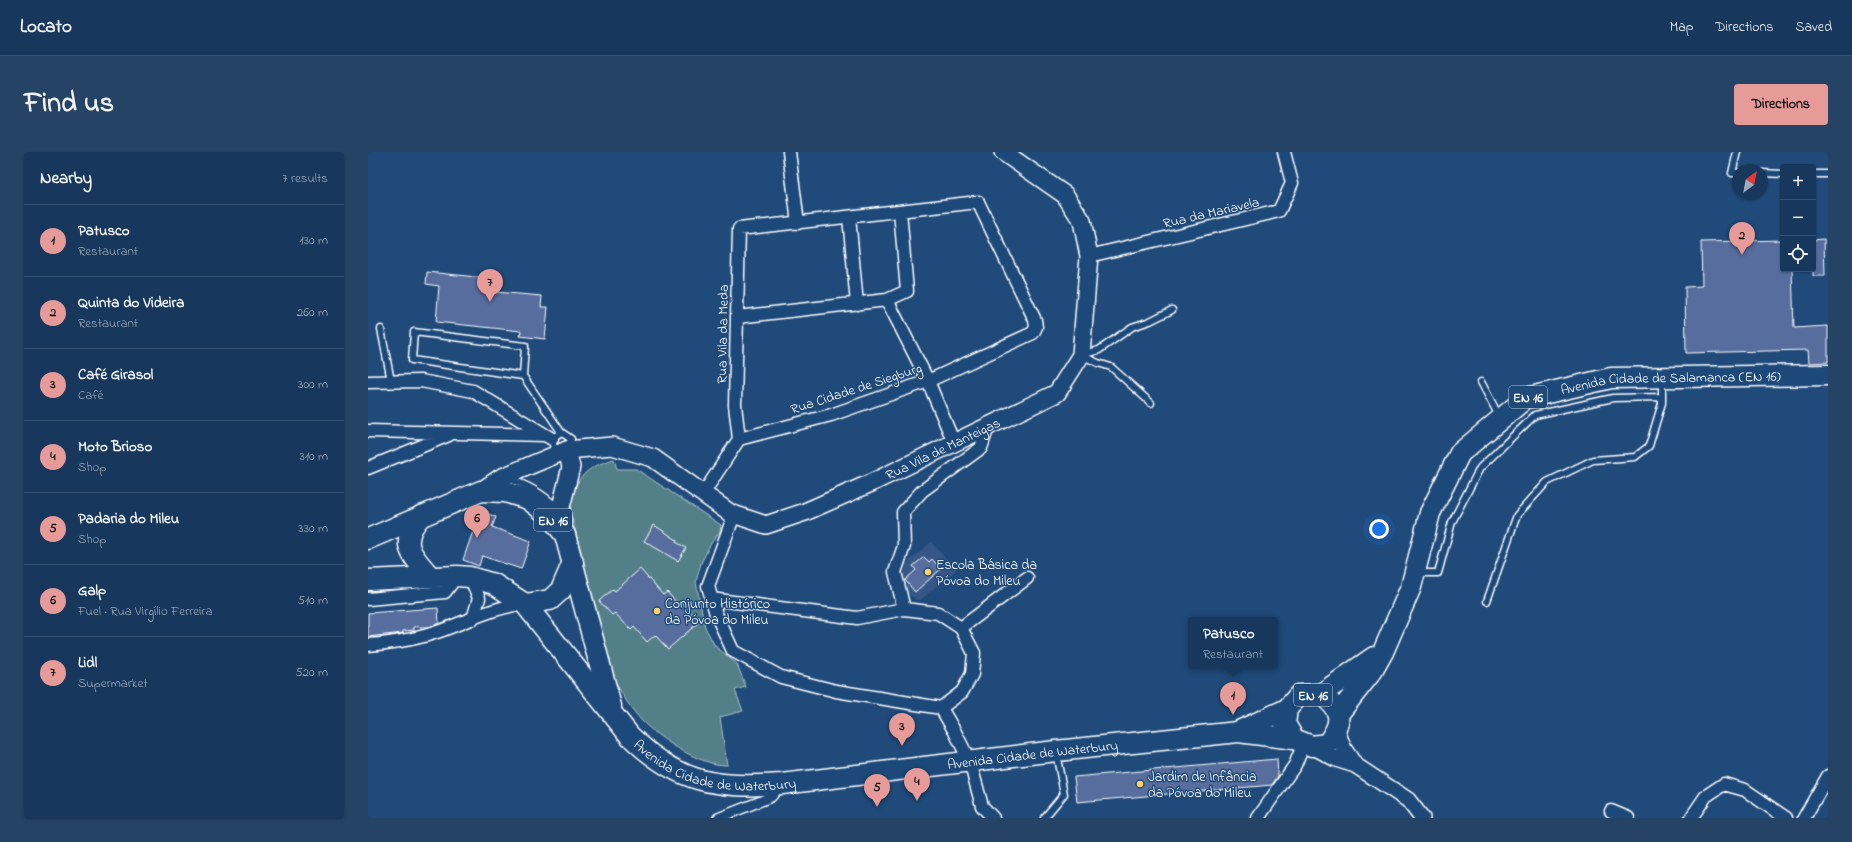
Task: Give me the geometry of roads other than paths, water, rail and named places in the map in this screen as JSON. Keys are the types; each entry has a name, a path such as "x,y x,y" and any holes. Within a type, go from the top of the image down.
{"main road":[{"name":"Rua Vila de Manteigas","path":"473,494 500,478 567,450 612,446 653,458 734,515 766,525 805,512 988,427 1057,393 1082,355 1089,256 1082,221 1065,195 1003,152"},
{"name":"Avenida Cidade de Salamanca (EN 16)","path":"1383,652 1411,587 1430,513 1460,453 1526,398 1611,378 1662,387 1828,375"},
{"path":"565,535 560,511 571,467 567,450"},
{"path":"368,530 480,482 500,478"},
{"name":"EN 16","path":"368,539 473,494 505,492 528,499 549,515 565,535 571,570 614,713"},
{"name":"EN 16","path":"473,494 511,503 531,512 544,523 571,570"},
{"path":"421,516 413,525 408,536 411,555 430,576"},
{"path":"525,604 550,600 562,590 571,570"},
{"name":"EN 16","path":"368,580 430,576 463,576 494,584 525,604 614,713"},
{"name":"EN 16","path":"1238,732 1287,709 1299,695 1321,694 1383,652"},
{"name":"EN 16","path":"1238,732 1303,743 1327,744 1338,722 1373,670 1383,652"},
{"name":"EN 16","path":"1321,694 1331,702 1338,722"},
{"name":"EN 16","path":"1287,709 1285,724 1303,743"},
{"name":"Avenida Cidade de Waterbury","path":"614,713 630,736 648,753 664,765 697,780 748,787 1056,751 1238,732"}],"street":[{"path":"737,317 887,300 908,291 900,211 798,223 789,152"},
{"name":"Rua da Mariavela","path":"1089,256 1280,211 1292,183 1284,152"},
{"name":"Rua Cidade de Siegburg","path":"739,439 831,415 928,381 1032,333 1036,327 1035,320 978,202 900,211"},
{"path":"849,217 857,304"},
{"name":"Rua Vila da Meda","path":"739,439 735,405 739,229 798,223"},
{"path":"887,300 928,381 954,443"},
{"path":"368,382 421,381 473,391 548,437"},
{"path":"904,609 895,572 904,546 903,512 922,491 981,448 988,427"},
{"path":"368,431 548,437"},
{"path":"368,468 452,434"},
{"path":"703,494 739,439"},
{"path":"711,598 857,618 904,609 938,613 961,628 974,653 972,674 962,692 941,708 836,691 781,677 734,651 716,614 711,598 708,586 734,515"},
{"path":"368,599 445,592 463,576 479,598 473,619"},
{"path":"961,628 1027,578"},
{"path":"368,645 389,644 426,635 473,619 507,605 525,604"},
{"path":"941,708 970,762 982,806 993,818"},
{"path":"1338,722 1344,749 1355,766"},
{"path":"1258,818 1295,765 1303,743 1336,759 1355,766 1408,800 1422,818"},
{"path":"1804,818 1828,776"},
{"path":"718,818 771,797 782,784"},
{"path":"1690,818 1706,796 1724,784 1745,790 1786,818"},
{"path":"1611,811 1628,818"}],"lane":[{"path":"1734,164 1737,152"},
{"path":"1768,174 1780,174"},
{"path":"1816,174 1828,174"},
{"path":"1082,355 1099,350 1132,327 1150,321 1172,310"},
{"path":"381,329 391,381"},
{"path":"523,376 412,360 414,332 525,346 523,376 561,432 571,439 567,450 554,448 548,437 561,432"},
{"path":"1082,355 1098,363 1111,367 1151,403"},
{"path":"1482,382 1500,419"},
{"path":"1415,573 1438,573 1452,522 1480,468 1535,415 1662,387 1662,403 1649,446 1635,457 1593,460 1547,482 1517,515 1487,601"},
{"path":"500,478 528,486 543,494 560,511"},
{"path":"1044,818 1064,794 1056,751"}],"place":[{"name":"Quinta do Videira","path":"1742,255"},
{"name":"Lidl","path":"490,302"},
{"name":"Galp","path":"477,538"},
{"name":"Escola Básica da Póvoa do Mileu","path":"928,572"},
{"name":"Conjunto Histórico da Póvoa do Mileu","path":"657,611"},
{"name":"Patusco","path":"1233,715"},
{"name":"Café Girasol","path":"902,746"},
{"name":"Jardim de Infância da Póvoa do Mileu","path":"1140,784"},
{"name":"Moto Brioso","path":"917,801"},
{"name":"Padaria do Mileu","path":"877,807"}]}
